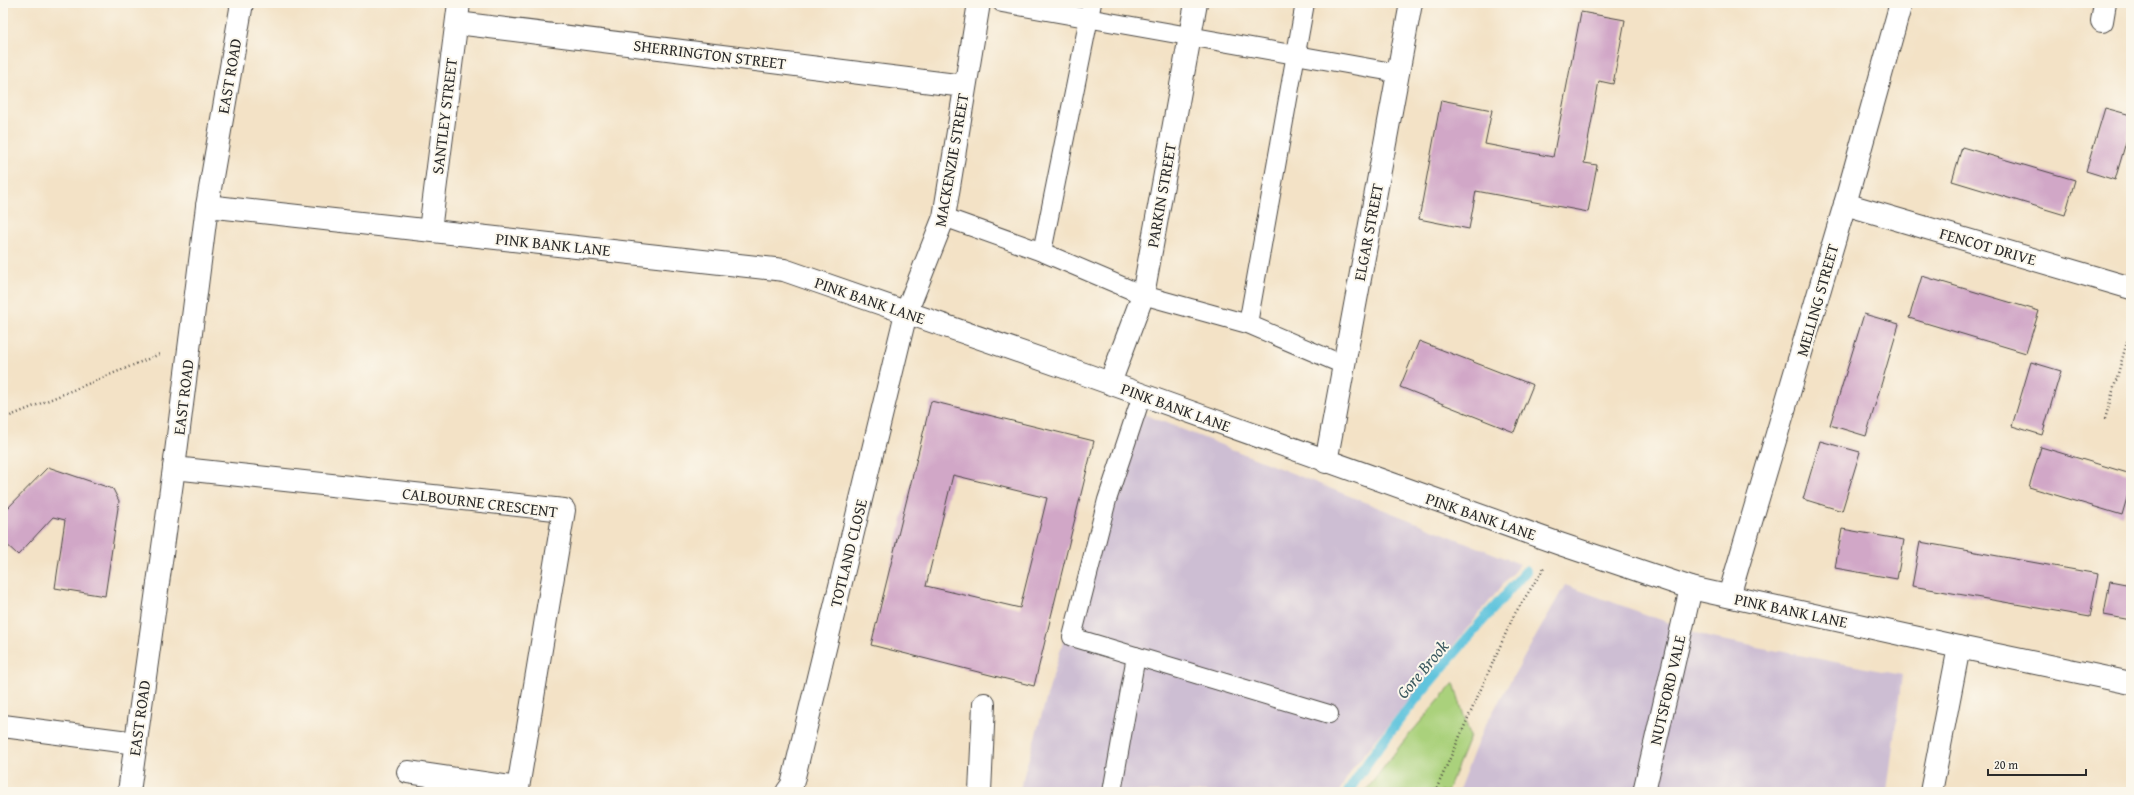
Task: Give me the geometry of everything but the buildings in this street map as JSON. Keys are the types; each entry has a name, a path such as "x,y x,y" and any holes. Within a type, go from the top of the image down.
{"street":[{"name":"EAST ROAD","path":"129,792 174,468 207,206 242,3"},
{"name":"MACKENZIE STREET","path":"906,313 944,217 964,86 979,3"},
{"name":"PARKIN STREET","path":"1110,384 1143,295 1196,3"},
{"name":"ELGAR STREET","path":"1326,462 1411,3"},
{"name":"MELLING STREET","path":"1729,596 1845,204 1901,3"},
{"name":"SHERRINGTON STREET","path":"458,13 964,86"},
{"name":"SANTLEY STREET","path":"430,230 458,13"},
{"name":"FENCOT DRIVE","path":"1845,204 2131,288"},
{"name":"PINK BANK LANE","path":"207,206 784,270 1142,395 1326,462 1691,588 2131,683"},
{"name":"TOTLAND CLOSE","path":"795,790 906,313"},
{"name":"CALBOURNE CRESCENT","path":"174,468 564,510 518,788 408,772"},
{"name":"NUTSFORD VALE","path":"1644,792 1691,588"},
{"path":"1931,792 1959,647"},
{"path":"980,792 984,704"},
{"path":"3,726 136,743"}],"lane":[{"path":"1002,3 1090,11 1190,36 1295,56 1398,73"},
{"path":"1248,324 1305,3"},
{"path":"1042,252 1090,11"},
{"path":"944,217 1042,252 1143,295 1248,324 1344,364"},
{"path":"1142,395 1106,500 1072,637 1329,714"},
{"path":"1112,792 1136,656"}],"path":[{"path":"2105,419 2131,328"},
{"path":"3,419 166,351 189,348"},
{"path":"1435,792 1514,614 1560,544"}],"shaded area":[{"path":"1131,409 1520,564 1352,769 1339,792 1019,792"},
{"path":"1565,585 1711,638 1902,675 1887,792 1458,792 1482,731"}],"green space":[{"path":"1454,683 1470,736 1447,792 1365,792 1403,742"}],"waterway":[{"name":"Gore Brook","path":"1348,792 1388,734 1410,706 1526,571"}]}
